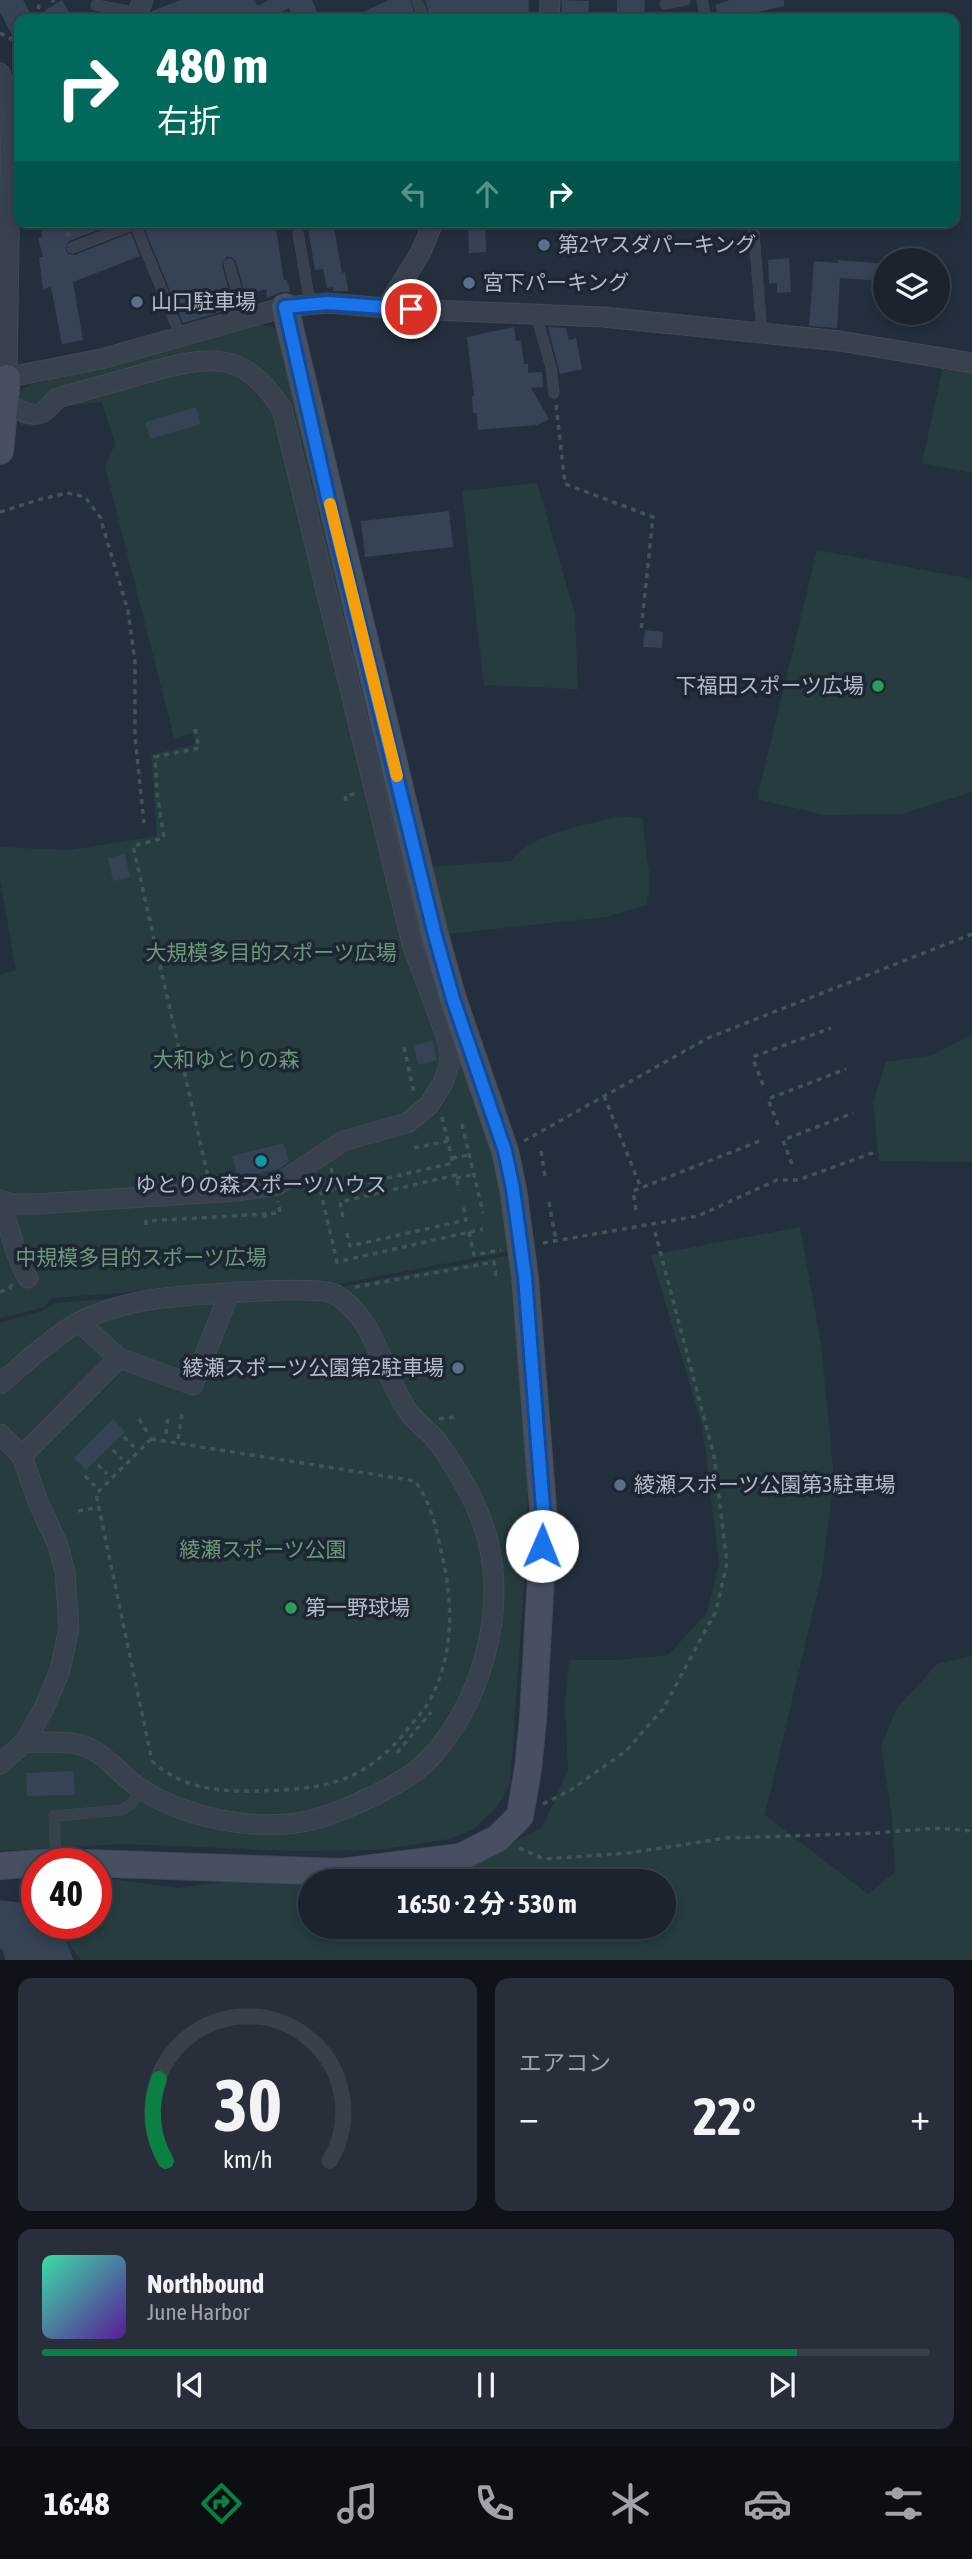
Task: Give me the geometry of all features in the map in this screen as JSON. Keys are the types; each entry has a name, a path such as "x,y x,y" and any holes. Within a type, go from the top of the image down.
{"street":[{"path":"0,73 11,111 14,164"},
{"path":"0,450 4,412 4,208 14,184"},
{"path":"386,308 421,252 431,228"},
{"path":"3,378 101,359 244,317 297,305 603,317 839,341 972,363"},
{"path":"112,1864 342,1872 461,1857 498,1839 520,1816 528,1769 544,1521 513,1189 505,1151 453,999 435,935 328,498 297,305"},
{"path":"0,1200 12,1204 36,1204 263,1189 276,1185 343,1141 407,1124 429,1105 443,1083 449,1066 450,1051 412,944 282,409 270,390 239,366 216,359 192,360 57,398 45,412 30,415 17,408 4,412"},
{"path":"0,1206 8,1222 22,1269 28,1278"},
{"path":"0,1384 79,1322 113,1309 150,1300 300,1289 332,1291 360,1316 376,1343 409,1413 434,1437 464,1483 488,1540 494,1586 490,1636 477,1682 457,1723 428,1761 389,1788 352,1807 309,1821 267,1824 224,1821 185,1811 140,1788 86,1746 25,1742"},
{"path":"79,1322 119,1358 194,1385 229,1294"},
{"path":"22,1456 119,1358"},
{"path":"0,1434 22,1456 58,1545 66,1585 69,1628 60,1670 45,1706 25,1742 0,1764"},
{"path":"0,1866 21,1864"}],"lane":[{"path":"665,4 685,0"},
{"path":"96,5 138,14"},
{"path":"72,248 124,228"},
{"path":"139,228 181,337"},
{"path":"753,228 762,333"},
{"path":"297,305 298,233"},
{"path":"229,264 244,317"},
{"path":"536,314 551,366 554,393"},
{"path":"55,1848 54,1815 122,1810 132,1803 140,1788"}],"path":[{"path":"554,393 565,484 653,517 640,631"},
{"path":"0,512 67,493 85,498 100,517 128,611 135,662 135,737 144,823"},
{"path":"195,729 200,748 155,757 164,838 133,846 212,1193"},
{"path":"505,1151 708,1038 972,934"},
{"path":"763,1085 753,1059 755,1056 831,1028"},
{"path":"404,1047 414,1094"},
{"path":"778,1125 768,1099 846,1069"},
{"path":"436,1092 453,1163 321,1193 337,1262 484,1230"},
{"path":"604,1096 642,1188"},
{"path":"792,1164 783,1140 853,1113"},
{"path":"462,1124 483,1213"},
{"path":"636,1210 632,1191 762,1140"},
{"path":"414,1148 448,1141"},
{"path":"541,1151 545,1176"},
{"path":"469,1232 474,1255 698,1216 777,1180 798,1180 878,1151"},
{"path":"452,1158 469,1155"},
{"path":"332,1172 337,1189"},
{"path":"343,1217 340,1202 456,1175 460,1191"},
{"path":"456,1178 474,1175"},
{"path":"146,1225 146,1221 265,1216 280,1213 278,1201"},
{"path":"549,1202 556,1241"},
{"path":"347,1233 350,1246 466,1220 463,1205"},
{"path":"520,1816 569,1791 626,1751 663,1709 716,1611 727,1563 714,1456 655,1232"},
{"path":"332,1291 494,1262 496,1278"},
{"path":"178,1439 182,1414"},
{"path":"166,1434 168,1416"},
{"path":"139,1419 148,1432"},
{"path":"124,1437 134,1447"},
{"path":"151,1439 415,1481 425,1494 432,1513 449,1599 450,1628 446,1656 427,1704 391,1750 356,1774 321,1786 291,1790 217,1789 191,1785 167,1774 152,1761 100,1518 96,1494 151,1439"},
{"path":"113,1450 122,1459"},
{"path":"98,1465 107,1474"},
{"path":"85,1476 95,1486"},
{"path":"78,1511 94,1508"},
{"path":"397,1753 431,1712"},
{"path":"498,1839 544,1859 629,1853 726,1838 877,1833 935,1828 972,1831"}],"green space":[{"name":"大和ゆとりの森","path":"257,324 273,327 280,335 491,1135 511,1251 333,1285 294,1280 52,1298 45,1307 0,1318 0,975 16,970 0,880 0,847 70,850 157,836 151,755 195,744 193,733 174,738 105,466 115,444 102,402 57,407 42,423 28,426 21,425 13,413 17,392 30,385"},
{"path":"943,366 972,370 972,473 922,463"},
{"path":"537,483 575,614 578,689 484,685 462,491"},
{"name":"下福田スポーツ広場","path":"817,550 972,579 972,792 901,814 824,815 757,799"},
{"path":"620,816 642,818 650,880 647,905 606,917 448,934 430,867 511,861 520,851 546,837"},
{"path":"972,1034 972,1162 879,1161 873,1103 886,1062 933,1055"},
{"path":"800,1227 821,1344 834,1477 822,1573 765,1815 868,1894 895,1872 892,1817 881,1746 897,1708 937,1664 972,1656 972,1960 81,1960 65,1939 112,1939 112,1879 177,1888 298,1873 298,1939 676,1939 676,1869 325,1869 505,1846 542,1828 568,1770 565,1704 569,1660 618,1660 668,1655 707,1613 719,1563 702,1425 651,1255"},
{"name":"綾瀬スポーツ公園","path":"511,1255 528,1483 527,1543 510,1784 496,1808 472,1830 449,1839 377,1850 297,1851 122,1844 0,1851 0,1323 42,1311 56,1303 291,1282 334,1288"}],"building":[{"path":"0,0 23,0 30,14 14,14 14,39 0,12"},
{"path":"62,0 70,14 47,14 45,10"},
{"path":"181,0 255,0 257,6 269,0 312,0 318,14 292,14 289,8 278,14 150,14 152,11"},
{"path":"389,0 410,0 414,14 358,14"},
{"path":"425,0 529,0 528,14 429,14"},
{"path":"562,0 589,1 588,14 561,14"},
{"path":"617,0 645,0 644,14 617,14"},
{"path":"730,0 784,0 784,6 748,14 718,14 715,5"},
{"path":"50,228 103,228 69,241 65,248 68,254 75,255 131,233 140,256 73,282 83,340 62,344 51,287 43,289 39,257 43,257 38,238 42,237 41,231"},
{"path":"144,228 276,228 284,280 287,280 290,292 281,292 267,298 266,289 245,295 236,261 226,257 222,265 231,309 183,323"},
{"path":"308,228 334,228 348,291 333,291 333,287 327,288 323,269 315,270"},
{"path":"468,228 485,228 486,252 469,253"},
{"path":"789,258 791,292 777,293 777,283 769,284 768,260"},
{"path":"838,260 873,263 873,280 840,278 837,328 809,326 814,261 838,263"},
{"path":"514,327 516,341 521,340 528,373 542,372 543,387 531,388 549,419 537,425 478,430 477,413 473,413 474,396 467,337"},
{"path":"548,327 566,328 569,340 576,338 582,369 560,374"},
{"path":"196,407 201,424 150,439 145,422"},
{"path":"449,511 453,547 365,557 361,521"},
{"path":"645,630 663,632 662,648 643,647"},
{"path":"125,854 130,877 113,881 108,858"},
{"path":"433,1041 437,1060 418,1065 414,1045"},
{"name":"ゆとりの森スポーツハウス","path":"284,1143 289,1162 278,1169 238,1178 232,1156"},
{"path":"113,1419 125,1432 86,1470 74,1458"},
{"path":"74,1771 75,1795 27,1796 26,1773"},
{"path":"0,1900 21,1903 21,1939 65,1939 74,1960 5,1960 3,1950 0,1949"}],"slow traffic":[{"path":"330,504 397,776"}],"place":[{"name":"第2ヤスダパーキング","path":"544,245"},
{"name":"宮下パーキング","path":"469,283"},
{"name":"山口駐車場","path":"137,302"},
{"name":"下福田スポーツ広場","path":"878,686"},
{"name":"ゆとりの森スポーツハウス","path":"261,1161"},
{"name":"綾瀬スポーツ公園第2駐車場","path":"458,1368"},
{"name":"綾瀬スポーツ公園第3駐車場","path":"620,1485"},
{"name":"第一野球場","path":"291,1608"}],"route":[{"path":"411,309 328,303 285,307 328,498 435,935 453,999 505,1151 513,1189 525,1277 544,1521 542,1546"}],"park label":[{"name":"大規模多目的スポーツ広場","path":"271,953"},
{"name":"中規模多目的スポーツ広場","path":"141,1258"}]}
